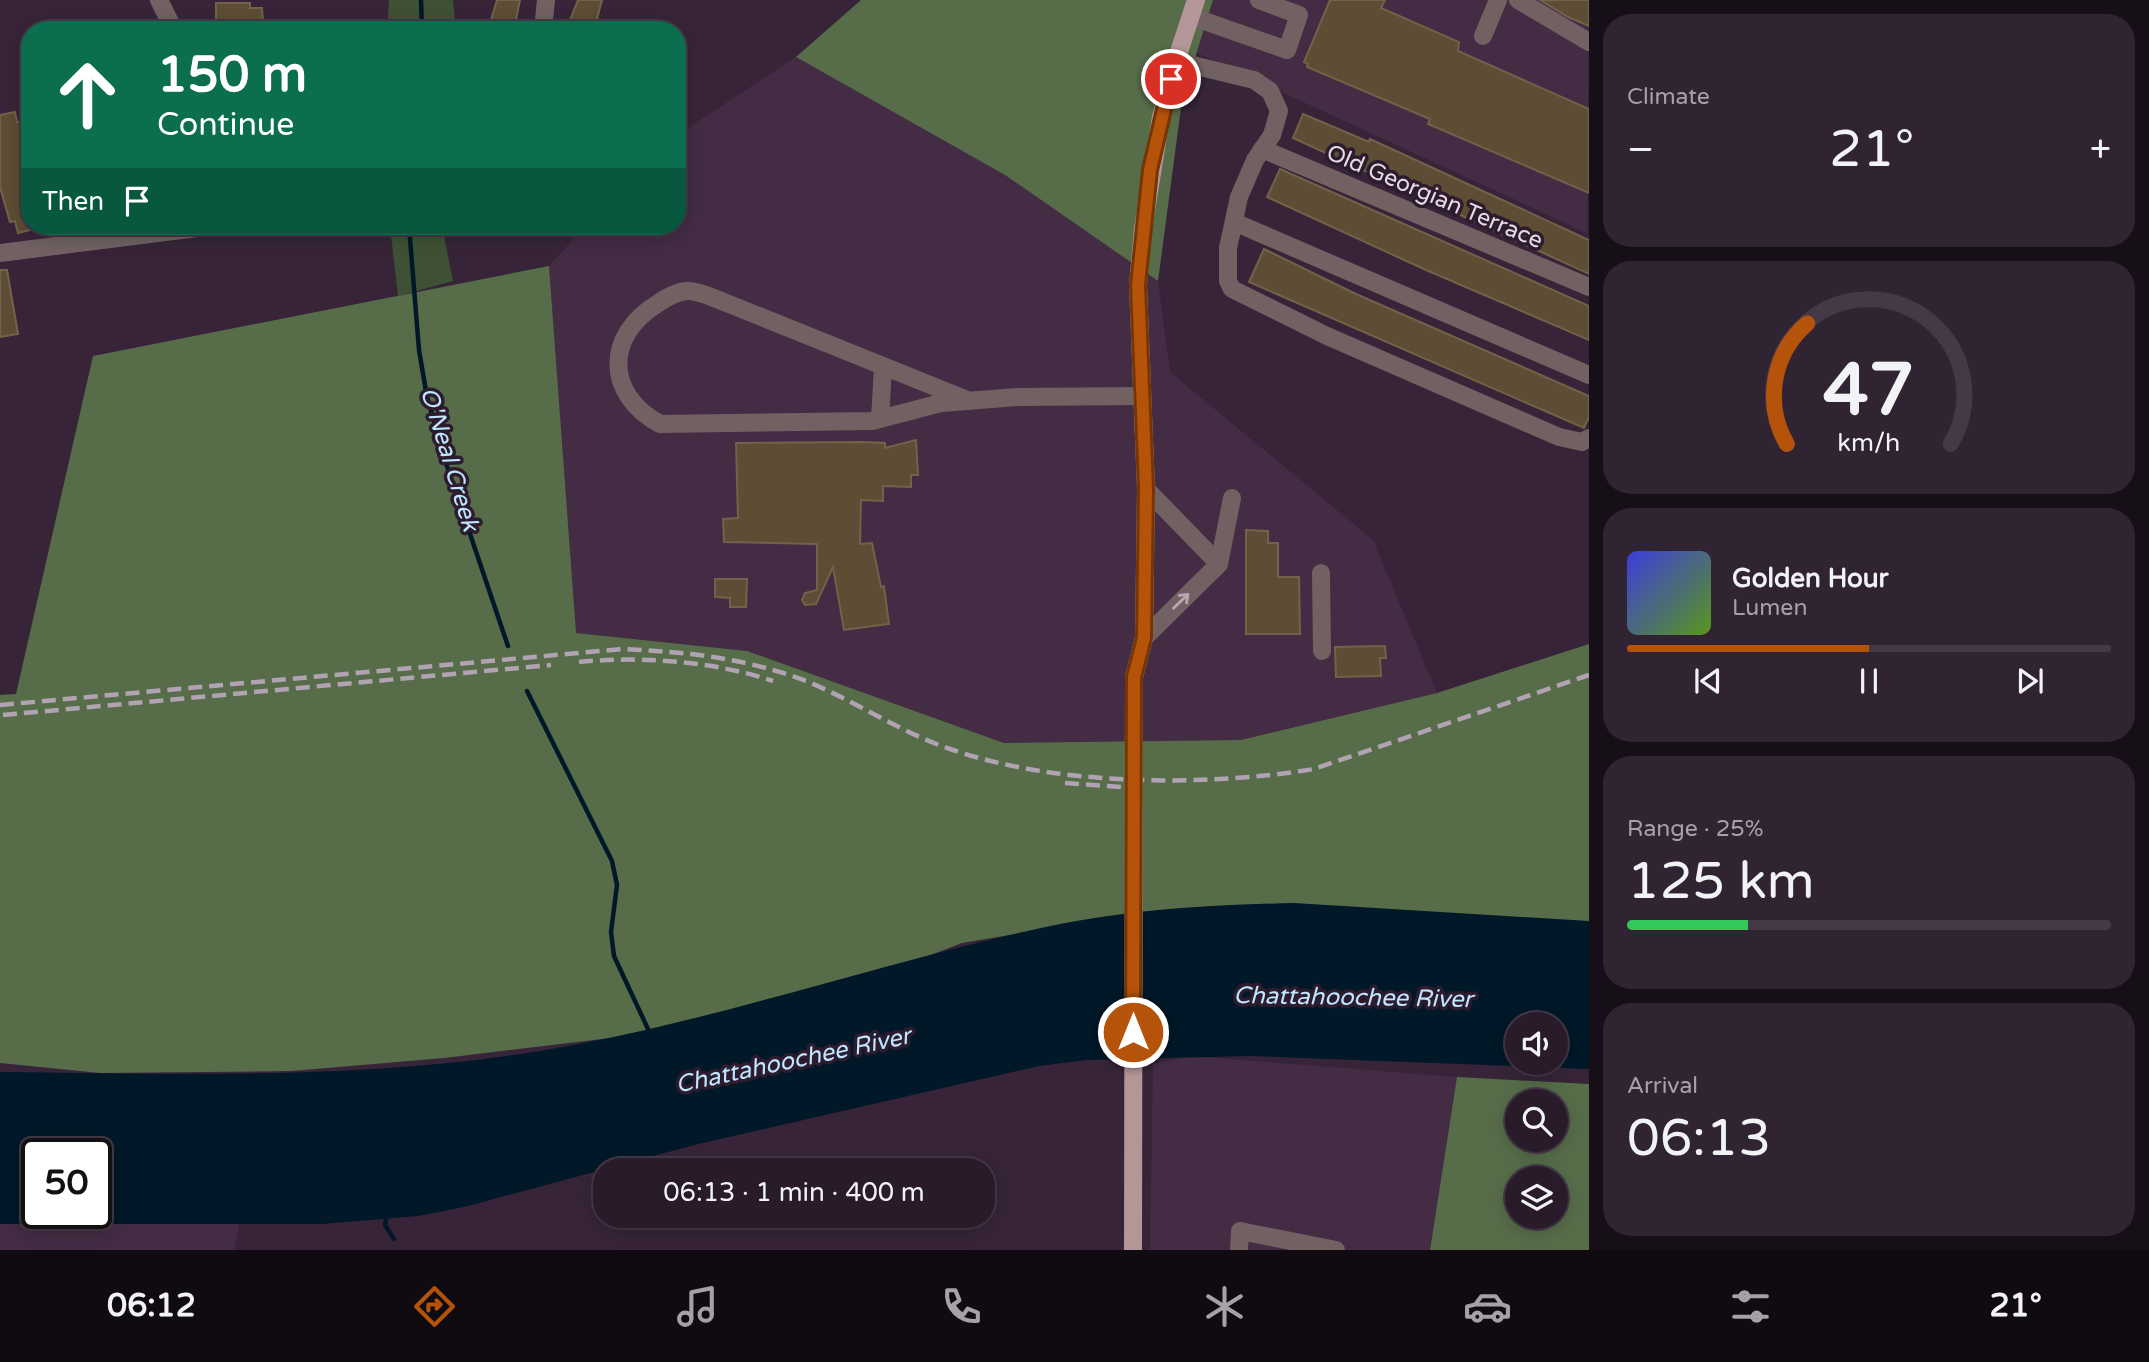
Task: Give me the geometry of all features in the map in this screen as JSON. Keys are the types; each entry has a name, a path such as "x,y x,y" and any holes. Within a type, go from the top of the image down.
{"main road":[{"path":"1133,1250 1134,677 1144,638 1146,489 1138,285 1150,170 1175,61 1193,8"}],"street":[{"path":"159,0 170,21"},
{"path":"544,21 546,0"},
{"path":"1193,8 1287,50 1299,15 1259,0"},
{"path":"1483,36 1498,0"},
{"path":"1518,0 1589,43"},
{"path":"1175,61 1254,80 1270,91 1279,111 1272,135 1262,149 1240,197 1228,248 1228,281 1232,289 1327,336 1559,438 1582,442 1589,438"},
{"name":"Old Georgian Terrace","path":"1262,149 1589,287"},
{"path":"1234,222 1589,375"},
{"path":"0,254 145,235"},
{"path":"970,401 724,302 689,291 664,299 639,317 625,334 617,364 623,384 635,406 660,424 880,419 941,403 1142,396"},
{"path":"880,419 883,367"},
{"path":"1146,489 1219,564"},
{"path":"1144,638 1219,564 1232,498"},
{"path":"1321,573 1322,651"},
{"path":"1239,1250 1240,1231 1336,1250"}],"shaded area":[{"path":"1213,0 1589,0 1587,233 1197,53"},
{"path":"796,57 1005,175 1158,281 1170,372 1373,540 1437,693 1241,740 1004,743 747,651 575,633 549,266 577,235 686,235 686,129"},
{"path":"1192,1056 1457,1077 1430,1250 1150,1250 1153,1064"},
{"path":"0,1216 21,1217 21,1229 112,1229 112,1220 239,1224 234,1250 0,1250"}],"green space":[{"path":"389,0 453,0 455,21 388,21"},
{"path":"861,0 1213,0 1182,100 1158,281 1005,175 796,57"},
{"path":"391,235 444,235 453,281 398,296"},
{"path":"549,266 576,633 747,651 1004,743 1241,740 1437,693 1589,644 1589,941 1159,910 962,943 761,1020 444,1058 292,1071 100,1073 0,1063 0,695 16,694 93,356"},
{"path":"1457,1077 1589,1084 1589,1250 1430,1250"}],"water":[{"name":"Chattahoochee River","path":"1294,903 1589,921 1589,1069 1568,1068 1568,1012 1505,1012 1505,1066 1253,1056 1086,1060 1039,1066 646,1158 593,1158 593,1172 464,1207 418,1216 322,1224 112,1224 112,1138 21,1138 21,1224 0,1224 0,1072 274,1073 342,1071 478,1060 546,1050 669,1024 971,944 1064,923 1195,907"}],"building":[{"path":"497,0 520,0 516,21 491,21"},
{"path":"578,0 602,0 596,21 570,21"},
{"path":"1330,0 1385,0 1381,8 1459,42 1458,51 1589,109 1589,193 1428,124 1430,119 1307,67 1308,64 1304,62"},
{"path":"1540,0 1589,0 1589,26 1568,17"},
{"path":"216,3 250,3 250,8 262,8 263,21 216,21"},
{"path":"15,112 17,122 21,122 21,232 18,233 15,221 10,222 0,187 0,115"},
{"path":"1303,114 1369,142 1370,139 1589,240 1589,274 1293,138"},
{"path":"1280,169 1589,306 1589,340 1426,270 1267,197"},
{"path":"1264,249 1356,294 1589,396 1589,417 1584,428 1249,282"},
{"path":"0,270 7,270 18,334 0,337"},
{"path":"916,440 918,475 911,475 911,487 883,486 883,501 861,500 860,544 872,543 881,587 884,586 889,624 844,630 833,567 816,604 805,605 802,600 805,593 817,590 817,544 724,542 723,519 738,518 736,443 862,442 885,443 885,448"},
{"path":"1246,530 1268,531 1268,543 1278,543 1278,577 1299,577 1300,634 1246,634"},
{"path":"715,579 747,579 746,607 730,607 730,598 715,597"},
{"path":"1385,646 1386,658 1380,658 1381,676 1336,677 1335,647"}],"waterway":[{"name":"O'Neal Creek","path":"421,0 422,21"},
{"name":"O'Neal Creek","path":"410,235 419,350 427,397 447,466 508,646"},
{"path":"527,691 612,861 617,885 611,932 614,956 648,1029"},
{"path":"387,1215 385,1225 394,1239"}],"railway":[{"path":"0,705 623,649 647,650 693,654 784,673 824,689 931,742 992,761 1083,776 1178,780 1226,779 1314,769 1589,675"},
{"path":"579,662 677,662 726,669 773,681"},
{"path":"3,715 551,665"},
{"path":"1065,783 1135,788"}],"route":[{"path":"1133,1032 1134,677 1144,638 1146,489 1138,285 1150,170 1171,79"}]}
